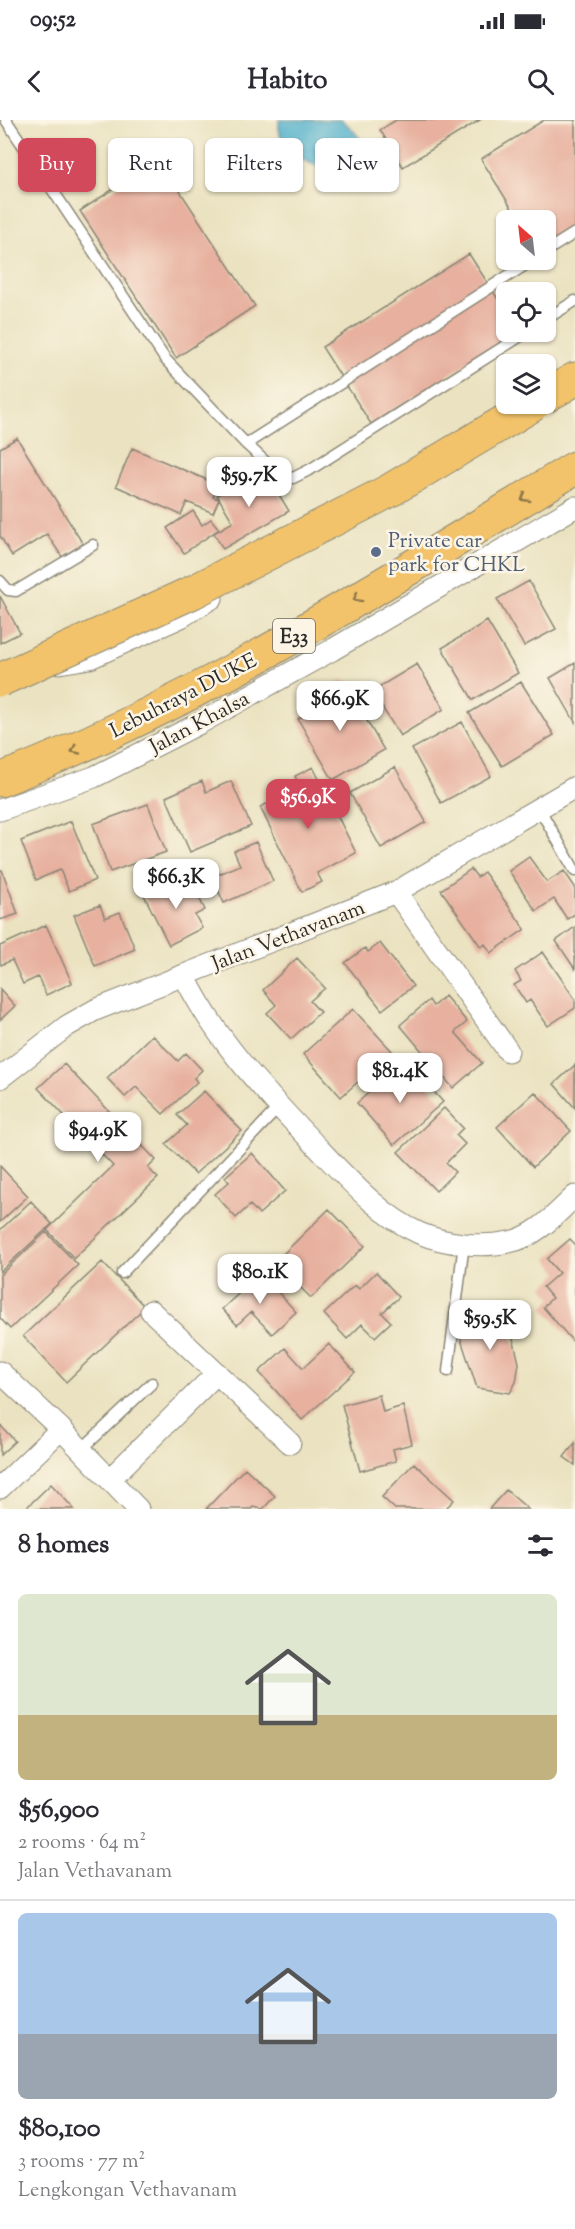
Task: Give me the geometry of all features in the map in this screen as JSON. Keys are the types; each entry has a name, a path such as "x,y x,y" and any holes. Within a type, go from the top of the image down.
{"highway":[{"path":"556,390 575,379"},
{"path":"0,680 193,592 378,496 517,414"},
{"name":"Lebuhraya DUKE","path":"0,780 56,759 242,666 575,468"}],"street":[{"path":"556,374 575,362"},
{"path":"0,675 90,658 181,617 346,516 496,414"},
{"name":"Jalan Khalsa","path":"0,810 94,777 200,723 341,645 575,507"},
{"name":"Jalan Vethavanam","path":"2,1072 66,1026 95,1010 396,892 575,787"},
{"path":"396,892 508,1051"},
{"path":"184,975 211,1021 279,1107 337,1167 387,1213 418,1232 464,1243 509,1242 539,1229 575,1196"},
{"path":"151,1311 290,1443"},
{"path":"0,1372 61,1429 138,1509"},
{"path":"110,1479 217,1373"},
{"path":"0,1488 61,1429"}],"lane":[{"path":"6,120 165,358 246,444 281,476 293,478 311,469 510,342"},
{"path":"556,245 575,233"},
{"path":"246,444 518,270"},
{"path":"556,313 575,301"},
{"path":"0,581 8,590 16,591 93,545"},
{"path":"539,808 575,870"},
{"path":"122,1273 279,1107"},
{"path":"448,1371 464,1243"},
{"path":"81,1450 152,1383"}],"water":[{"path":"279,120 342,120 360,138 315,138 315,165 303,159 303,138 282,138"}],"building":[{"path":"396,120 480,120 403,167 399,161 399,138 385,138 380,130"},
{"path":"544,120 575,120 575,230 556,242 556,210 513,210 481,159"},
{"path":"109,192 181,192 255,306 176,358 80,211"},
{"path":"469,254 496,296 496,342 501,342 371,424 322,347"},
{"path":"17,438 83,544 62,557 47,534 12,556 0,536 0,448"},
{"path":"132,448 219,485 213,497 219,499 213,513 187,502 181,515 116,486"},
{"path":"257,472 275,488 289,511 223,549 214,533 233,522 217,495"},
{"path":"193,511 202,525 211,519 219,529 184,553 167,528"},
{"path":"529,581 556,629 524,646 497,599"},
{"path":"0,596 20,633 0,643"},
{"path":"487,621 518,673 473,700 442,648"},
{"path":"575,663 575,722 550,678"},
{"path":"417,664 444,709 400,736 372,691"},
{"path":"343,680 384,750 333,780 298,719 323,704 318,695"},
{"path":"521,682 554,735 502,766 469,713"},
{"path":"462,722 491,776 441,803 412,749"},
{"path":"313,767 356,853 317,873 322,882 302,892 260,807 300,788 295,776"},
{"path":"395,767 426,822 381,848 350,793"},
{"path":"202,781 206,792 231,781 251,826 190,852 166,797"},
{"path":"148,804 166,852 110,872 93,824"},
{"path":"71,821 95,880 69,891 60,870 36,880 21,841"},
{"path":"256,842 273,881 224,903 212,877 240,865 234,851"},
{"path":"529,857 547,882 564,871 575,887 575,914 567,919 554,899 536,911 509,871"},
{"path":"471,869 477,877 484,872 525,929 491,953 485,944 481,947 441,890"},
{"path":"0,870 2,870 18,914 0,920"},
{"path":"177,879 183,890 193,885 205,910 195,915 202,928 169,945 144,895"},
{"path":"100,905 105,918 120,912 135,949 95,966 74,915"},
{"path":"46,925 72,983 46,995 38,977 23,984 12,960 1,965 0,946"},
{"path":"575,927 575,969 556,941"},
{"path":"380,943 413,986 382,1010 345,963 365,948 368,952"},
{"path":"543,952 575,999 575,1008 548,1026 530,1000 526,1003 514,985 521,981 515,971"},
{"path":"297,958 325,988 310,1001 320,1012 291,1039 267,1013 276,1005 263,990"},
{"path":"0,989 15,1006 0,1020"},
{"path":"445,996 467,1022 455,1032 482,1063 453,1088 400,1025 429,1000 433,1006"},
{"path":"353,1009 392,1051 341,1097 303,1054"},
{"path":"152,1035 178,1061 186,1053 202,1070 194,1078 197,1082 163,1114 136,1087 125,1097 107,1078"},
{"path":"64,1064 156,1160 148,1168 158,1178 74,1258 47,1230 113,1166 38,1088"},
{"path":"410,1065 443,1102 394,1145 357,1103 390,1074 394,1079"},
{"path":"575,1065 575,1108 554,1084"},
{"path":"204,1091 242,1131 195,1174 166,1144 187,1125 177,1115"},
{"path":"535,1092 571,1131 533,1167 497,1127"},
{"path":"444,1108 463,1128 456,1135 465,1144 446,1163 455,1172 436,1191 398,1152"},
{"path":"252,1153 285,1191 259,1214 250,1205 236,1218 215,1194 229,1182 225,1177"},
{"path":"0,1166 28,1196 0,1222"},
{"path":"31,1201 52,1224 0,1272 0,1230"},
{"path":"329,1209 365,1246 311,1298 275,1262"},
{"path":"46,1232 78,1265 10,1329 0,1318 0,1275"},
{"path":"570,1239 575,1244 575,1344 543,1307 552,1298 543,1287 559,1273 547,1259"},
{"path":"102,1262 145,1307 66,1382 23,1336"},
{"path":"376,1272 399,1297 382,1313 391,1322 375,1337 362,1324 347,1339 324,1314 355,1285 359,1289"},
{"path":"261,1273 296,1312 272,1334 251,1312 237,1325 222,1309"},
{"path":"493,1307 505,1323 514,1342 519,1363 516,1382 510,1393 477,1388 455,1321"},
{"path":"329,1344 355,1372 302,1420 259,1372 285,1348 303,1368"},
{"path":"379,1395 383,1412 403,1406 412,1444 393,1449 396,1461 360,1471 342,1405"},
{"path":"0,1425 15,1441 0,1455"},
{"path":"575,1443 575,1465 564,1457"},
{"path":"414,1463 454,1500 445,1509 395,1509 382,1497"},
{"path":"245,1468 275,1496 263,1509 253,1507 251,1509 206,1509"},
{"path":"51,1484 74,1509 25,1509"},
{"path":"506,1490 528,1509 489,1509"}],"place":[{"name":"Private car park for CHKL","path":"376,552"}]}
